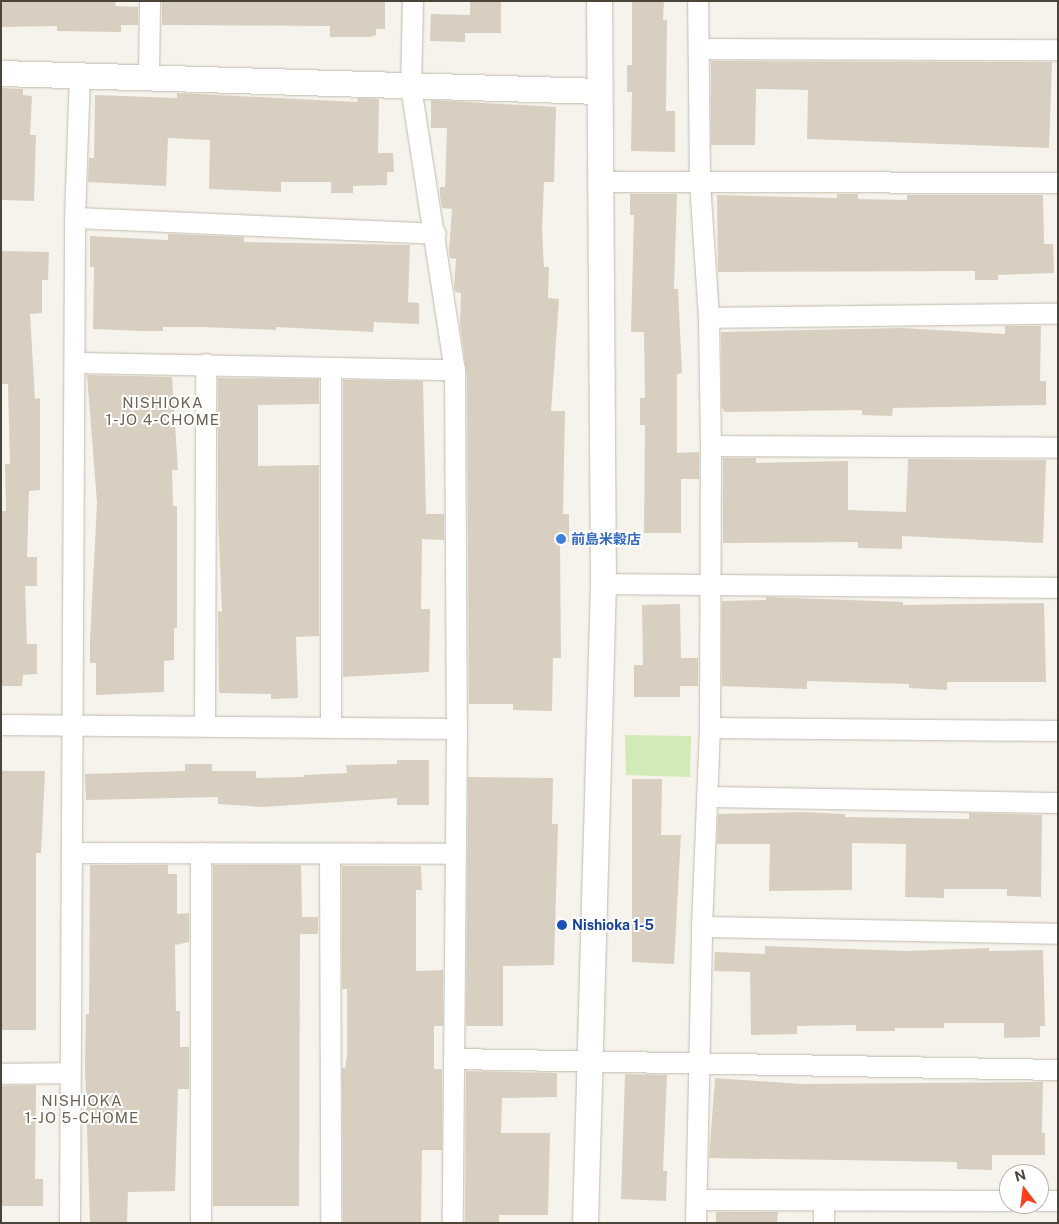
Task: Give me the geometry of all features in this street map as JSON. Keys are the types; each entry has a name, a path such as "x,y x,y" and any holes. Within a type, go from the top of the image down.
{"street":[{"path":"149,77 150,1"},
{"path":"413,1 411,87 436,234 455,370 458,728 453,1223"},
{"path":"585,1223 603,584 598,1"},
{"path":"696,1223 702,927 710,728 711,446 709,318 700,181 698,1"},
{"path":"699,49 1058,50"},
{"path":"1,73 411,87 599,91"},
{"path":"70,1223 76,363 75,218 80,75"},
{"path":"600,182 1058,183"},
{"path":"75,218 436,234"},
{"path":"709,318 1058,314"},
{"path":"76,363 455,370"},
{"path":"205,726 206,364"},
{"path":"331,368 331,727"},
{"path":"711,446 1058,448"},
{"path":"603,584 1058,588"},
{"path":"1,725 458,728"},
{"path":"710,728 1058,731"},
{"path":"707,797 1058,803"},
{"path":"73,853 456,854"},
{"path":"201,853 201,1223"},
{"path":"330,854 331,1223"},
{"path":"702,927 1058,934"},
{"path":"454,1059 1058,1070"},
{"path":"1,1074 70,1073"},
{"path":"697,1200 824,1203 999,1201"},
{"path":"824,1203 824,1223"}],"green space":[{"path":"625,735 691,736 690,777 626,775"}],"building":[{"path":"1,1 116,1 115,6 138,7 138,25 121,25 121,32 57,31 57,26 1,27"},
{"path":"162,1 385,1 385,29 376,29 376,35 370,37 330,37 330,26 162,25"},
{"path":"470,1 501,1 501,33 465,33 465,42 430,41 431,14 470,15"},
{"path":"632,1 664,1 663,20 667,20 666,111 675,111 675,152 631,151 632,92 627,92 627,65 632,65"},
{"path":"711,61 1052,62 1049,148 807,139 808,90 756,89 755,145 711,145"},
{"path":"1,88 23,89 23,95 32,96 30,135 36,135 34,201 1,200"},
{"path":"177,93 357,102 358,98 379,99 378,153 393,153 394,172 387,172 387,185 353,186 353,193 331,193 331,182 281,182 281,192 209,189 210,140 168,138 166,186 88,182 89,158 94,158 95,95 177,98"},
{"path":"431,100 556,107 554,182 544,182 542,229 544,267 549,267 548,298 559,299 551,411 565,411 563,514 569,514 569,542 560,542 561,658 553,658 552,711 513,710 513,704 469,704 467,377 460,324 461,293 455,292 456,259 450,258 449,252 452,209 442,208 440,195 440,187 445,187 447,128 431,128"},
{"path":"630,194 677,194 674,289 678,289 682,373 677,374 677,453 699,452 699,479 681,479 681,533 644,533 645,425 640,425 640,398 645,398 644,332 631,332 634,215 630,215"},
{"path":"837,194 858,194 858,199 907,200 907,195 1043,195 1044,244 1053,244 1054,273 998,275 998,280 975,280 975,271 718,272 717,195 837,198"},
{"path":"168,234 244,237 244,242 410,245 408,302 419,303 419,324 374,322 373,332 276,327 276,330 203,327 163,327 163,331 93,329 94,267 90,267 90,236 168,240"},
{"path":"1,251 49,252 48,280 42,280 42,313 30,314 35,399 40,398 40,490 29,491 27,557 37,557 37,586 25,586 27,644 37,644 37,674 23,675 22,686 1,686 1,511 6,511 5,464 10,464 8,384 1,384"},
{"path":"1005,326 1041,326 1040,381 1046,381 1046,405 893,408 892,416 862,415 862,410 725,412 722,408 721,332 902,328 1005,334"},
{"path":"87,375 172,377 178,470 172,470 173,506 177,506 177,628 174,628 174,660 164,661 164,692 96,695 96,663 90,663 90,639 97,503"},
{"path":"218,378 319,379 319,404 258,405 258,466 319,465 319,636 296,637 298,698 271,699 271,694 219,693 218,611 222,612 218,516"},
{"path":"343,380 423,381 426,514 444,514 444,540 422,539 421,609 430,609 429,672 343,677"},
{"path":"723,458 756,458 756,463 848,461 848,510 906,512 908,459 1046,460 1043,543 902,536 902,549 858,548 858,542 723,543"},
{"path":"766,597 903,602 903,605 1044,603 1046,682 947,682 947,690 909,688 909,684 807,681 807,689 722,686 722,601 766,600"},
{"path":"680,604 681,658 698,658 698,686 680,686 680,697 634,697 634,665 643,665 642,605"},
{"path":"397,760 429,760 429,805 397,805 397,798 263,807 218,804 218,797 86,800 85,774 185,771 185,764 212,764 212,771 256,771 256,778 304,777 304,775 347,773 346,765 397,764"},
{"path":"2,771 45,771 41,853 36,853 36,1030 1,1030"},
{"path":"468,777 553,778 552,824 558,824 554,965 503,966 503,1026 466,1026"},
{"path":"632,779 662,779 661,835 681,835 674,964 632,962"},
{"path":"803,812 845,814 845,817 969,819 969,813 1042,815 1041,897 1007,896 1007,889 944,889 944,898 905,897 906,844 852,843 852,890 769,891 770,844 717,844 718,814"},
{"path":"90,865 168,865 168,874 177,874 177,914 189,913 189,942 175,945 176,1011 180,1011 180,1047 189,1047 189,1089 178,1089 175,1191 128,1192 127,1223 90,1223 85,1066 86,1014 89,1014"},
{"path":"213,865 301,865 302,917 318,917 318,934 300,934 299,1206 213,1206"},
{"path":"342,866 421,866 422,890 416,890 416,971 443,970 443,1026 434,1026 434,1069 442,1069 442,1150 422,1150 421,1223 343,1223 342,1068 345,1068 347,1056 347,989 342,989"},
{"path":"765,946 907,951 989,948 989,951 1043,950 1045,1026 1040,1026 1040,1037 1004,1038 1004,1023 944,1023 944,1028 895,1028 895,1031 856,1031 856,1025 797,1026 797,1034 751,1035 750,972 714,971 715,952 765,954"},
{"path":"466,1071 557,1073 557,1097 502,1098 501,1133 550,1133 548,1215 499,1215 499,1223 465,1223"},
{"path":"625,1074 667,1075 663,1171 667,1171 666,1201 621,1199"},
{"path":"715,1078 802,1084 1043,1082 1042,1133 1045,1133 1045,1155 992,1155 992,1170 957,1169 957,1162 709,1158"},
{"path":"36,1085 35,1179 43,1179 43,1206 1,1206 1,1086"},
{"path":"716,1212 778,1212 777,1223 716,1223"}],"place":[{"name":"前島米穀店","path":"561,539"},
{"name":"Nishioka 1-5","path":"562,925"}],"district":[{"name":"NISHIOKA 1-JO 4-CHOME","path":"163,410"},
{"name":"NISHIOKA 1-JO 5-CHOME","path":"82,1108"}]}
